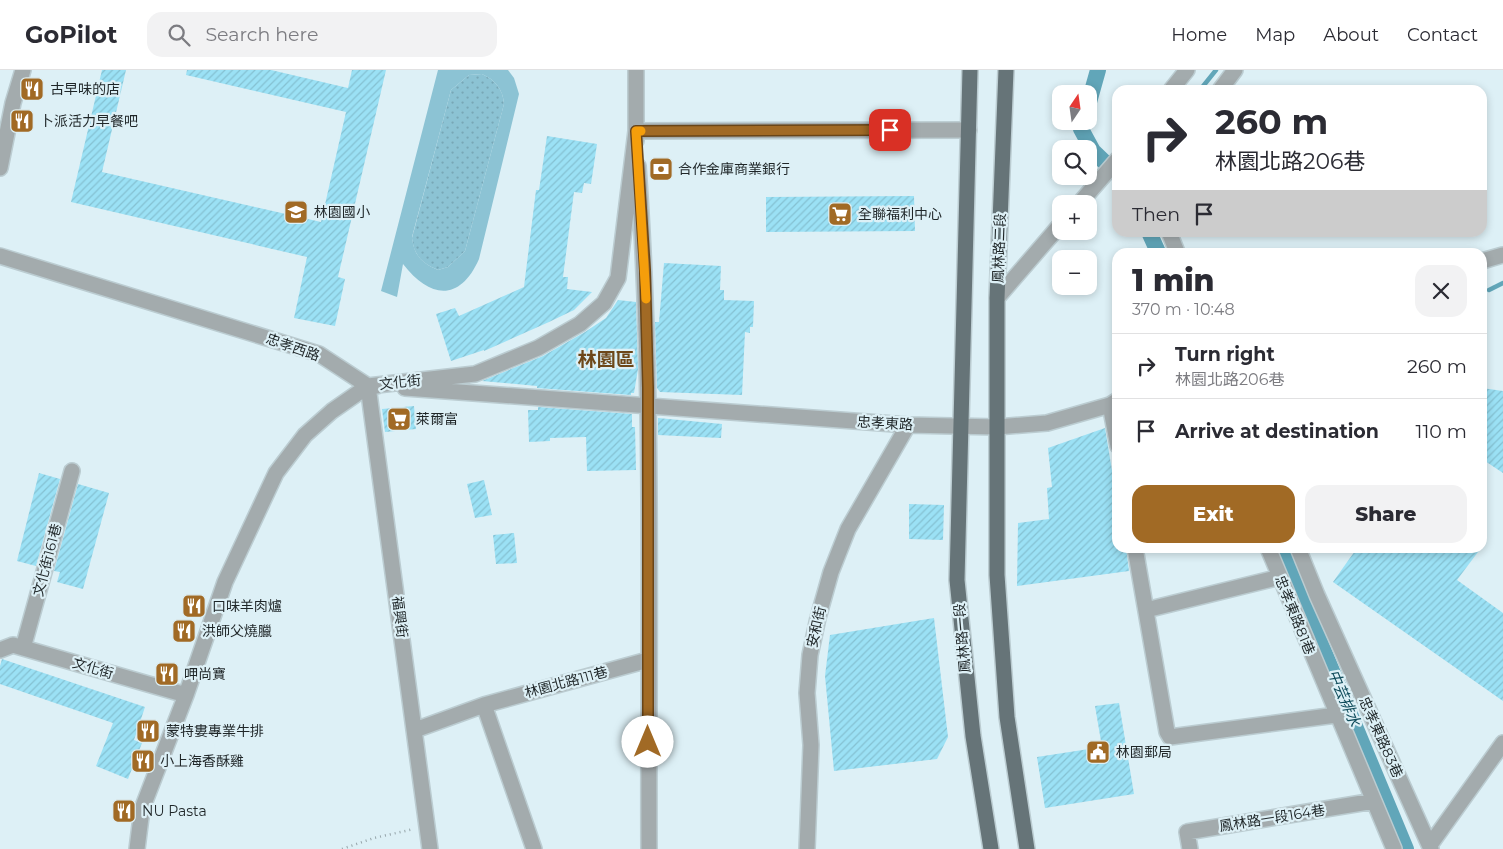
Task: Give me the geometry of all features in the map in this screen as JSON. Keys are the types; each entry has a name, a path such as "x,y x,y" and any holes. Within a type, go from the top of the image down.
{"main road":[{"path":"961,426 970,70"},
{"name":"鳳林路二段","path":"997,427 997,298 1006,70"},
{"name":"鳳林路一段","path":"961,426 957,580 969,706 991,849"},
{"path":"997,427 997,575 1006,717 1027,849"}],"street":[{"path":"0,168 6,101 23,70"},
{"path":"636,70 636,131 645,270 648,408 649,849"},
{"path":"1175,85 1187,70"},
{"path":"1224,85 1235,70"},
{"path":"636,131 969,130"},
{"name":"文化街","path":"137,849 142,809 186,695 225,582 276,473 305,435 332,411 368,386 475,374 538,348 580,324 604,303 618,278 636,131"},
{"path":"1086,195 1112,165"},
{"path":"997,298 1052,234"},
{"path":"1487,260 1503,255"},
{"name":"忠孝西路","path":"0,256 319,354 368,386 648,408"},
{"name":"福興街","path":"368,386 430,849"},
{"name":"忠孝東路","path":"648,408 908,425 997,427 1047,423 1112,404"},
{"name":"安和街","path":"807,849 811,745 807,693 810,655 818,618 831,572 848,528 908,425"},
{"name":"文化街161巷","path":"23,648 72,471"},
{"path":"1136,553 1167,732 1170,737 1336,715"},
{"name":"忠孝東路81巷","path":"1270,553 1336,715 1394,849"},
{"name":"忠孝東路83巷","path":"1300,553 1317,595 1431,847"},
{"path":"1146,610 1280,577"},
{"name":"文化街","path":"0,650 13,645 186,695"},
{"name":"林園北路111巷","path":"415,730 484,705 648,660"},
{"path":"484,705 534,849"},
{"path":"1431,847 1503,743"},
{"name":"鳳林路一段164巷","path":"1190,849 1187,832 1374,801"}],"path":[{"path":"342,849 374,838 428,826"}],"shaded area":[{"path":"438,70 508,70 514,78 519,94 479,259 471,273 463,283 454,289 444,291 424,284 413,276 403,264 397,297 381,291","holes":["482,74 487,76 500,89 504,104 465,251 448,267 438,270 427,265 420,258 413,244 412,237 451,90 469,75"]},
{"path":"482,74 491,79 497,86 502,94 504,104 465,251 448,267 438,270 427,265 420,258 415,250 412,238 451,90 469,75"}],"building":[{"path":"102,70 126,70 102,172 321,222 346,112 186,75 187,70 271,70 348,88 352,70 386,70 338,277 345,279 335,326 294,318 307,257 71,202"},
{"path":"547,136 597,144 591,184 584,183 582,193 574,192 563,277 568,277 567,289 592,292 574,310 484,351 451,361 436,314 455,308 459,316 524,287 536,190 539,190"},
{"name":"全聯福利中心","path":"914,196 915,231 766,232 766,197"},
{"path":"664,263 721,266 720,290 724,290 724,300 754,301 753,327 750,327 750,333 745,332 742,395 660,392 657,388 655,322 659,322"},
{"path":"618,300 636,302 638,369 634,393 631,393 631,395 537,388 537,386 482,381 543,356 585,332 606,318"},
{"path":"1487,389 1503,391 1503,473 1487,462"},
{"name":"萊爾富","path":"414,406 416,429 385,432 382,409"},
{"path":"538,407 632,414 632,427 635,427 636,470 587,471 586,437 550,438 550,441 529,442 528,410 538,410"},
{"path":"658,418 722,424 721,438 658,435"},
{"path":"1105,428 1112,471 1112,553 1127,553 1129,571 1017,586 1018,523 1049,519 1047,488 1052,487 1048,448"},
{"path":"39,473 60,479 36,566 17,561"},
{"path":"484,480 492,515 475,518 467,484"},
{"path":"78,484 109,493 83,589 57,582 60,572 54,571"},
{"path":"909,504 944,505 943,540 909,539"},
{"path":"514,533 517,563 496,564 493,535"},
{"path":"1353,553 1477,553 1457,580 1503,613 1503,701 1333,582"},
{"path":"934,618 948,737 937,759 834,771 825,676 830,635"},
{"path":"2,659 145,707 134,740 142,743 128,779 96,766 113,723 0,684"},
{"name":"林園郵局","path":"1119,703 1134,794 1045,808 1037,757 1102,747 1095,706"}],"waterway":[{"name":"中芸排水","path":"1094,85 1098,70"},
{"path":"1204,85 1216,70"},
{"name":"中芸排水","path":"1082,130 1093,151 1112,169"},
{"name":"中芸排水","path":"1151,237 1156,248"},
{"path":"1489,290 1503,283"},
{"name":"中芸排水","path":"1283,553 1406,849"}],"slow traffic":[{"path":"641,131 636,131 646,299"}],"place":[{"name":"古早味的店","path":"32,89"},
{"name":"卜派活力早餐吧","path":"22,121"},
{"name":"合作金庫商業銀行","path":"661,169"},
{"name":"林園國小","path":"296,212"},
{"name":"全聯福利中心","path":"840,214"},
{"name":"萊爾富","path":"399,419"},
{"name":"口味羊肉爐","path":"194,606"},
{"name":"洪師父燒臘","path":"184,631"},
{"name":"呷尚寶","path":"167,674"},
{"name":"蒙特婁專業牛排","path":"148,731"},
{"name":"林園郵局","path":"1098,752"},
{"name":"小上海香酥雞","path":"143,761"},
{"name":"NU Pasta","path":"124,811"}],"district":[{"name":"林園區","path":"606,359"}],"route":[{"path":"648,742 648,388 645,270 636,131 890,130"}]}
